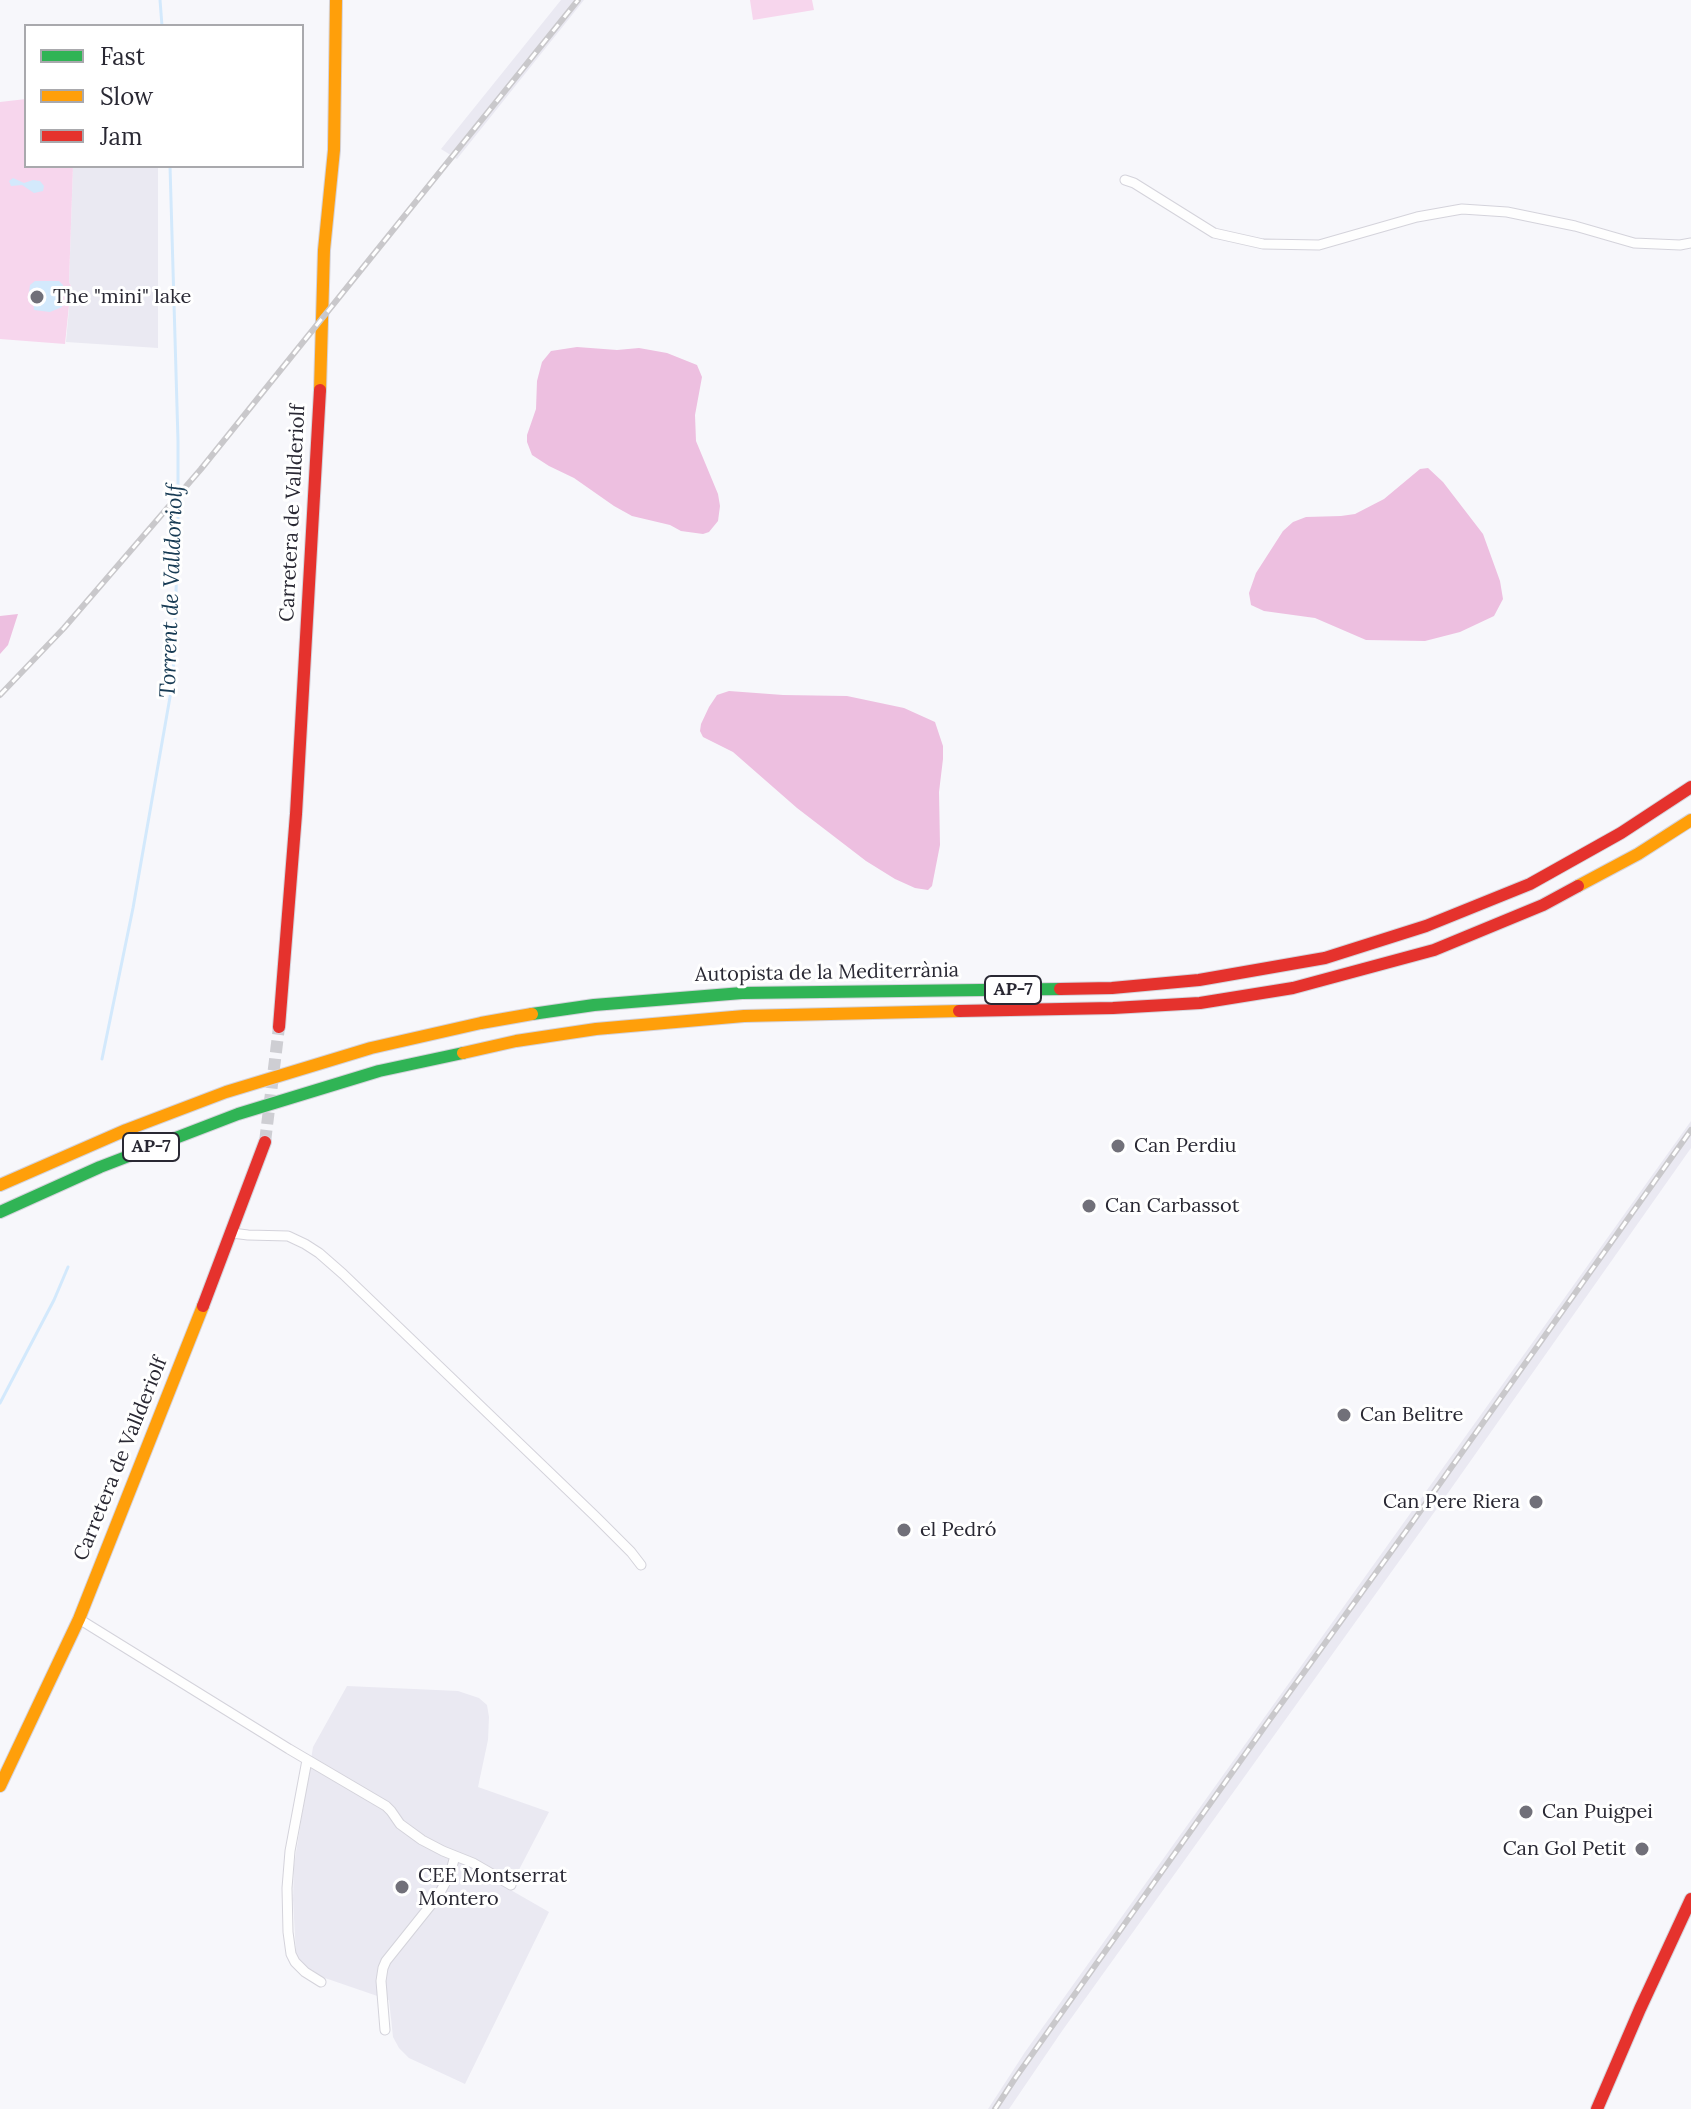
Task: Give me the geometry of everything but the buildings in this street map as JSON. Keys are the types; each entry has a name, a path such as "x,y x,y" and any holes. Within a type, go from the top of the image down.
{"main road":[{"name":"Carretera de Vallderiolf","path":"279,1027 296,814 322,346 324,250 334,150 336,0"},
{"name":"Autopista de la Mediterrània","path":"0,1185 126,1130 226,1092 371,1048 533,1014 594,1005 742,993 1112,988 1199,980 1325,958 1426,926 1530,884 1621,833 1691,787"},
{"name":"Autopista de la Mediterrània","path":"0,1212 155,1145 265,1105 379,1071 516,1041 596,1029 744,1016 1113,1008 1200,1003 1328,980 1434,950 1543,905 1638,854 1691,820"},
{"name":"Carretera de Vallderiolf","path":"0,1786 79,1619 265,1142"},
{"path":"1597,2109 1691,1899"}],"street":[{"path":"1125,180 1214,233 1263,244 1319,245 1417,217 1462,209 1507,212 1575,226 1634,243 1691,243"},
{"path":"232,1233 288,1236 319,1253 596,1517 641,1565"},
{"path":"79,1619 386,1806 400,1824 422,1840 473,1863 511,1885"},
{"path":"307,1760 290,1851 288,1932 295,1962 321,1982"},
{"path":"385,2030 381,1981 383,1968 438,1896 450,1874 455,1856"}],"shaded area":[{"path":"561,0 584,0 457,159 441,149"},
{"path":"750,0 812,0 814,10 753,20"},
{"path":"24,99 24,168 73,168 71,286 65,344 0,339 0,102"},
{"path":"73,168 158,168 158,348 66,342"},
{"path":"577,347 639,348 667,353 697,365 702,377 695,415 696,441 720,506 718,521 709,532 681,531 670,525 632,516 532,455 527,435 536,409 537,381 542,362 551,351"},
{"path":"1428,468 1443,482 1483,534 1500,581 1503,599 1494,616 1460,632 1425,641 1366,640 1315,618 1264,611 1251,605 1249,593 1256,573 1283,531 1293,522 1306,517 1355,514 1384,499 1420,469"},
{"path":"18,614 8,645 0,654 0,616"},
{"path":"729,691 847,696 904,708 935,722 943,746 943,759 939,792 940,845 932,886 928,890 915,888 866,861 797,808 733,752 703,737 701,724 709,707 717,695"},
{"path":"1691,1121 1691,1148 1443,1500 1009,2109 988,2109 1025,2052"},
{"name":"CEE Montserrat Montero","path":"347,1686 458,1691 479,1698 487,1705 489,1717 488,1740 478,1787 549,1812 509,1889 549,1912 465,2084 409,2058 399,2048 393,2037 389,2000 322,1977 301,1963 296,1954 294,1865 313,1747"}],"water":[{"path":"13,178 24,183 40,181 43,191 34,193 22,185 11,186 9,181"},
{"name":"The \"mini\" lake","path":"35,281 59,281 63,285 62,307 50,312 34,310 29,293 30,285"}],"waterway":[{"name":"Torrent de Valldoriolf","path":"160,0 162,24"},
{"name":"Torrent de Valldoriolf","path":"102,1059 133,908 173,680 178,441 170,168"},
{"name":"Torrent de Valldoriolf","path":"0,1403 68,1267"}],"tunnel":[{"path":"265,1142 279,1027"}],"railway":[{"path":"0,695 64,628 201,469 578,0"},
{"path":"995,2109 1691,1130"}],"traffic: fast":[{"path":"532,1014 594,1005 742,993 1060,989"},
{"path":"0,1212 100,1167 238,1114 379,1071 463,1053"}],"traffic: slow":[{"path":"320,390 324,250 334,150 336,0"},
{"path":"1578,886 1638,854 1691,820"},
{"path":"463,1053 596,1029 744,1016 959,1011"},
{"path":"0,1185 126,1130 226,1092 371,1048 532,1014"},
{"path":"0,1786 79,1619 203,1306"}],"traffic: jam":[{"path":"279,1027 296,814 320,390"},
{"path":"1060,989 1199,980 1325,958 1426,926 1530,884 1621,833 1691,787"},
{"path":"959,1011 1200,1003 1293,988 1434,950 1543,905 1578,886"},
{"path":"203,1306 265,1142"},
{"path":"1597,2109 1691,1899"}],"place":[{"name":"The \"mini\" lake","path":"37,297"},
{"name":"Can Perdiu","path":"1118,1146"},
{"name":"Can Carbassot","path":"1089,1206"},
{"name":"Can Belitre","path":"1344,1415"},
{"name":"Can Pere Riera","path":"1536,1502"},
{"name":"el Pedró","path":"904,1530"},
{"name":"Can Puigpei","path":"1526,1812"},
{"name":"Can Gol Petit","path":"1642,1849"},
{"name":"CEE Montserrat Montero","path":"402,1887"}]}
